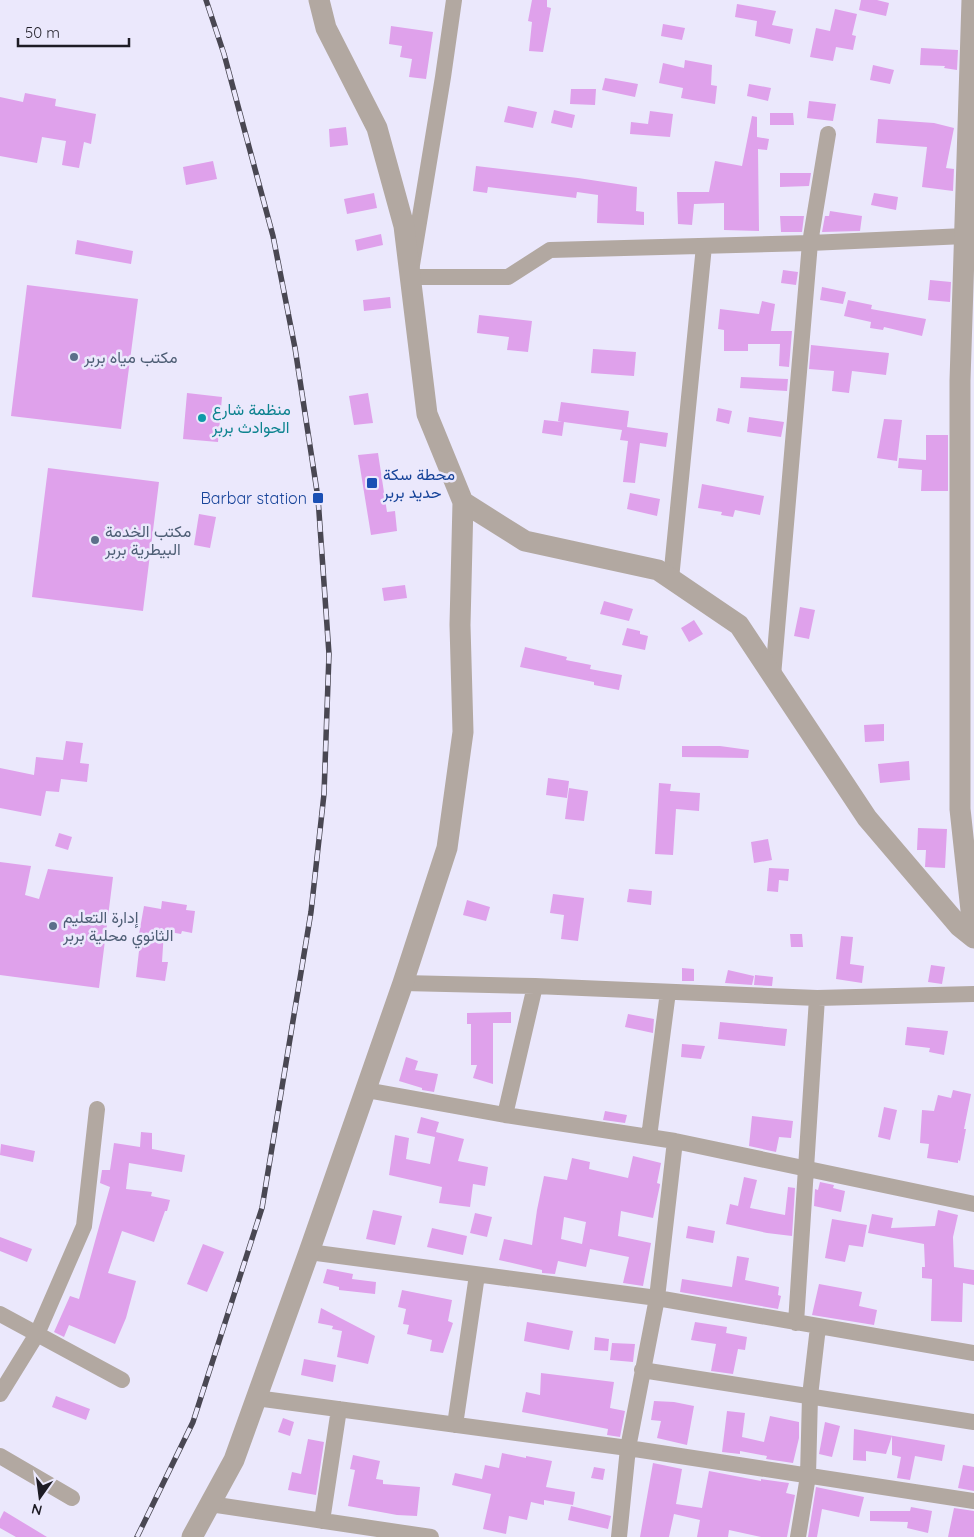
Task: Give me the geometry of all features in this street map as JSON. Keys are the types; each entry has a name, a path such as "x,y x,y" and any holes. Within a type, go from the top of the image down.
{"street":[{"path":"192,1537 234,1460 403,983 447,848 463,732 460,625 463,502 427,414 404,226 377,128 326,28 319,0"},
{"path":"410,277 454,0"},
{"path":"972,0 970,198 965,236 960,381 960,809 974,938"},
{"path":"773,676 810,243 828,134"},
{"path":"410,277 508,277 550,250 810,243 965,236"},
{"path":"671,580 704,246"},
{"path":"463,502 525,541 658,570 739,625 867,818 959,926 974,938"},
{"path":"403,983 535,986 817,998 974,994"},
{"path":"505,1115 535,986"},
{"path":"648,1137 668,992"},
{"path":"796,1323 817,998"},
{"path":"366,1090 505,1115 675,1141 974,1204"},
{"path":"0,1394 37,1334 84,1226 97,1109"},
{"path":"619,1537 628,1448 656,1298 675,1141"},
{"path":"309,1252 656,1298 974,1353"},
{"path":"455,1425 477,1275"},
{"path":"0,1314 122,1380"},
{"path":"798,1537 808,1476 810,1396 818,1327"},
{"path":"642,1370 974,1422"},
{"path":"256,1398 628,1448 974,1500"},
{"path":"322,1520 339,1410"},
{"path":"0,1456 72,1498"},
{"path":"210,1504 427,1537"}],"building":[{"path":"532,0 547,0 547,7 551,8 543,52 529,51 532,22 528,21"},
{"path":"861,0 877,0 889,3 886,16 859,10"},
{"path":"737,4 776,11 772,25 793,29 790,44 755,36 757,21 735,17"},
{"path":"835,9 857,14 852,35 856,36 853,50 836,47 833,61 810,57 816,28 830,31"},
{"path":"663,24 685,28 682,40 661,36"},
{"path":"391,26 433,32 426,79 409,77 412,59 400,57 402,46 389,44"},
{"path":"921,48 958,50 957,70 944,68 945,66 920,65"},
{"path":"685,60 712,65 711,85 717,86 715,104 681,98 683,88 659,83 663,63 684,68"},
{"path":"873,65 894,70 890,84 870,80"},
{"path":"605,78 638,84 635,97 602,90"},
{"path":"749,84 771,88 768,101 747,96"},
{"path":"571,89 596,89 595,105 570,104"},
{"path":"25,93 56,99 55,106 96,114 91,144 84,142 79,168 62,165 66,141 42,137 37,163 0,156 0,97 23,102"},
{"path":"809,101 836,104 833,121 807,118"},
{"path":"508,106 537,112 533,128 504,122"},
{"path":"554,110 575,115 572,128 551,123"},
{"path":"650,111 673,114 670,137 630,134 631,122 648,124"},
{"path":"770,113 793,113 794,125 770,125"},
{"path":"752,116 757,117 757,137 769,139 767,150 758,149 759,231 724,230 724,203 694,204 692,225 678,224 677,192 709,192 715,161 742,166"},
{"path":"878,119 934,123 954,128 946,168 954,169 953,191 922,187 927,147 876,143"},
{"path":"346,127 348,145 330,147 329,129"},
{"path":"213,161 217,179 186,185 183,167"},
{"path":"476,166 637,187 636,211 644,212 644,225 597,223 598,195 577,192 576,198 488,187 487,193 473,191"},
{"path":"780,173 811,173 809,186 780,187"},
{"path":"374,193 377,208 347,214 344,199"},
{"path":"874,193 898,197 896,210 871,205"},
{"path":"830,211 862,216 860,231 822,232 825,216 829,216"},
{"path":"780,216 804,216 802,232 781,232"},
{"path":"381,234 383,245 357,251 355,240"},
{"path":"77,240 133,251 131,264 75,254"},
{"path":"783,270 798,272 796,285 781,283"},
{"path":"930,280 951,282 950,302 928,300"},
{"name":"مكتب مياه بربر","path":"27,285 138,299 121,429 11,416"},
{"path":"822,287 846,292 843,304 820,300"},
{"path":"390,297 391,308 364,311 363,300"},
{"path":"848,300 872,305 871,309 926,319 922,336 884,327 883,330 870,328 871,322 844,316"},
{"path":"762,301 775,304 771,331 792,331 789,367 779,366 780,344 748,344 748,351 724,351 724,330 718,329 720,309 759,314"},
{"path":"479,315 532,321 528,352 507,350 509,337 477,333"},
{"path":"811,345 889,353 886,375 852,371 849,393 832,391 834,371 809,369"},
{"path":"593,349 636,352 634,376 591,373"},
{"path":"741,377 788,379 787,391 740,388"},
{"name":"منظمة شارع الحوادث بربر","path":"187,393 222,397 218,442 183,439"},
{"path":"368,393 373,423 354,425 349,396"},
{"path":"561,402 629,411 627,427 668,433 666,447 640,443 635,483 623,482 628,441 620,440 622,430 564,422 562,436 542,433 544,420 562,422 558,421"},
{"path":"718,408 732,411 729,424 716,421"},
{"path":"749,417 784,422 781,437 747,432"},
{"path":"884,419 902,420 897,461 877,458"},
{"path":"926,435 948,435 948,491 921,491 922,470 898,468 899,458 926,460"},
{"name":"محطة سكة حديد بربر","path":"378,453 387,512 395,511 397,531 371,535 358,455"},
{"name":"مكتب الخدمة البيطرية بربر","path":"48,468 159,482 143,611 32,597"},
{"path":"702,484 764,496 760,515 735,510 733,517 721,515 722,512 698,508"},
{"path":"630,493 660,499 657,516 627,509"},
{"path":"199,514 216,517 210,548 194,545"},
{"path":"405,585 407,598 384,601 382,588"},
{"path":"604,601 633,609 629,621 600,614"},
{"path":"800,607 815,610 809,639 794,636"},
{"path":"694,620 703,634 689,642 681,628"},
{"path":"627,628 640,631 640,634 648,636 645,650 622,645"},
{"path":"525,647 567,657 566,660 591,665 590,669 622,675 619,690 594,685 594,682 520,667"},
{"path":"884,724 884,741 865,742 864,725"},
{"path":"66,741 83,743 80,763 89,764 87,782 61,779 59,792 46,791 41,816 0,808 0,768 34,775 36,757 63,760"},
{"path":"682,746 720,746 749,750 748,758 682,757"},
{"path":"909,761 910,780 880,783 878,764"},
{"path":"548,778 569,781 567,798 546,795"},
{"path":"659,783 671,784 670,791 700,793 699,811 676,809 673,855 655,854"},
{"path":"569,788 588,791 584,821 565,819"},
{"path":"918,828 947,829 945,868 925,867 926,850 917,850"},
{"path":"59,833 72,837 68,850 55,846"},
{"path":"768,839 772,860 754,863 751,842"},
{"name":"إدارة التعليم الثانوي محلية بربر","path":"0,862 31,866 25,895 39,899 48,869 113,877 99,988 0,975"},
{"path":"769,868 789,869 788,881 779,880 778,892 767,891"},
{"path":"629,889 652,891 651,905 627,902"},
{"path":"553,894 584,898 578,941 561,939 564,915 550,913"},
{"path":"467,900 490,907 486,921 463,915"},
{"path":"162,901 187,905 186,910 195,911 192,933 182,931 181,934 164,931 162,962 168,962 165,981 136,977 139,951 136,951 144,906 161,909"},
{"path":"790,934 802,934 803,947 791,947"},
{"path":"841,936 853,937 850,964 864,966 862,983 836,979"},
{"path":"931,965 945,967 942,984 928,982"},
{"path":"682,968 694,969 694,981 682,981"},
{"path":"728,970 754,976 752,985 725,983"},
{"path":"755,975 773,977 772,986 754,985"},
{"path":"511,1012 511,1023 493,1023 493,1084 473,1078 477,1065 471,1065 471,1024 467,1024 467,1013"},
{"path":"628,1014 654,1019 653,1033 625,1027"},
{"path":"720,1022 787,1029 785,1046 718,1039"},
{"path":"907,1027 948,1031 944,1055 929,1052 930,1048 905,1045"},
{"path":"682,1044 705,1046 701,1059 681,1057"},
{"path":"406,1057 418,1061 415,1070 438,1074 434,1092 422,1090 422,1088 399,1081"},
{"path":"953,1090 971,1094 960,1161 958,1160 958,1163 927,1158 929,1144 920,1143 922,1110 934,1111 938,1095 951,1098"},
{"path":"884,1107 897,1110 890,1140 878,1137"},
{"path":"605,1111 627,1115 625,1123 603,1120"},
{"path":"752,1116 793,1121 791,1138 779,1137 776,1152 749,1146"},
{"path":"421,1117 439,1122 436,1132 464,1139 458,1161 488,1167 485,1186 473,1184 470,1207 439,1203 442,1187 389,1175 395,1135 409,1138 406,1159 430,1164 435,1137 417,1133"},
{"path":"141,1132 152,1133 152,1149 185,1155 182,1172 129,1163 126,1189 152,1192 151,1196 170,1200 167,1211 165,1211 154,1242 122,1231 108,1273 136,1281 126,1318 115,1344 69,1325 64,1337 54,1332 70,1296 79,1299 110,1187 100,1183 102,1170 110,1170 114,1143 140,1147"},
{"path":"1,1144 35,1151 33,1162 0,1155"},
{"path":"633,1156 661,1163 657,1183 660,1185 653,1218 621,1211 618,1236 651,1243 643,1286 623,1283 629,1257 590,1249 586,1267 558,1261 555,1274 542,1273 542,1270 499,1260 504,1239 532,1245 544,1176 567,1180 572,1158 590,1162 589,1169 628,1178","holes":["564,1217 586,1222 582,1244 561,1239"]},
{"path":"744,1177 757,1180 750,1208 785,1215 788,1187 795,1188 792,1236 767,1233 726,1224 730,1204 738,1206"},
{"path":"820,1182 834,1185 833,1188 845,1191 841,1212 814,1206 815,1189 818,1190"},
{"path":"373,1210 402,1216 395,1245 366,1239"},
{"path":"938,1210 958,1215 953,1237 954,1267 974,1270 974,1285 963,1283 962,1322 931,1321 932,1279 922,1278 922,1267 925,1267 924,1244 868,1233 872,1214 893,1218 891,1228 935,1226"},
{"path":"475,1213 492,1217 487,1237 470,1233"},
{"path":"832,1219 867,1225 863,1247 849,1245 845,1262 825,1258"},
{"path":"688,1226 715,1231 713,1243 686,1238"},
{"path":"432,1228 467,1236 463,1255 427,1247"},
{"path":"0,1237 32,1249 27,1262 0,1251"},
{"path":"203,1244 224,1252 207,1292 187,1284"},
{"path":"737,1256 749,1258 745,1280 779,1287 778,1295 781,1296 778,1309 680,1292 682,1279 732,1287"},
{"path":"327,1269 353,1274 352,1279 376,1282 375,1294 339,1290 339,1287 323,1283"},
{"path":"819,1284 862,1292 859,1306 877,1310 874,1325 812,1315"},
{"path":"402,1290 452,1300 448,1321 453,1323 443,1353 430,1351 432,1340 407,1334 409,1325 403,1324 406,1309 398,1307"},
{"path":"321,1308 375,1336 368,1364 337,1357 342,1331 332,1329 333,1326 318,1323"},
{"path":"527,1322 573,1331 569,1350 524,1341"},
{"path":"695,1322 727,1327 726,1333 747,1337 745,1350 738,1349 733,1374 711,1371 716,1344 691,1340"},
{"path":"595,1337 609,1339 608,1351 594,1350"},
{"path":"612,1343 635,1344 633,1362 610,1360"},
{"path":"304,1359 336,1365 333,1382 301,1375"},
{"path":"541,1373 614,1382 610,1408 625,1411 620,1437 607,1435 608,1429 522,1412 526,1392 540,1395"},
{"path":"56,1396 90,1409 86,1420 52,1407"},
{"path":"654,1401 694,1406 687,1445 657,1438 661,1421 651,1420"},
{"path":"727,1411 745,1413 742,1437 764,1442 770,1416 799,1422 799,1438 793,1463 766,1459 767,1456 740,1451 740,1454 722,1452"},
{"path":"283,1418 294,1422 290,1436 278,1432"},
{"path":"825,1422 840,1426 832,1457 819,1454"},
{"path":"854,1429 945,1445 942,1461 915,1456 910,1480 897,1478 901,1457 892,1455 892,1436 886,1454 866,1451 866,1461 853,1460"},
{"path":"308,1439 324,1442 316,1495 288,1490 292,1472 301,1474"},
{"path":"502,1453 552,1461 546,1487 575,1492 573,1505 544,1500 544,1505 531,1502 527,1520 509,1516 506,1534 483,1529 491,1494 452,1485 455,1473 482,1479 485,1465 499,1468"},
{"path":"353,1455 380,1461 376,1479 383,1480 383,1484 420,1487 417,1516 397,1515 348,1506 355,1470 350,1469"},
{"path":"653,1463 682,1469 676,1504 702,1508 709,1471 761,1481 761,1479 789,1483 786,1493 795,1495 787,1537 761,1537 729,1530 728,1537 697,1537 700,1520 674,1514 669,1537 640,1537"},
{"path":"963,1465 974,1467 974,1491 958,1488"},
{"path":"594,1467 605,1469 603,1480 591,1478"},
{"path":"816,1487 864,1497 859,1517 822,1509 817,1537 808,1537"},
{"path":"571,1506 611,1516 608,1529 568,1520"},
{"path":"911,1507 932,1511 928,1533 907,1528 908,1522 870,1521 870,1511 910,1511"},
{"path":"954,1508 974,1511 974,1537 948,1537"},
{"path":"4,1511 47,1537 16,1537 0,1528 0,1519"}],"railway":[{"path":"137,1537 193,1422 262,1208 311,912 324,794 329,654 318,498 295,348 273,236 224,54 206,0"}],"place":[{"name":"مكتب مياه بربر","path":"74,357"},
{"name":"منظمة شارع الحوادث بربر","path":"202,418"},
{"name":"محطة سكة حديد بربر","path":"372,483"},
{"name":"Barbar station","path":"318,498"},
{"name":"مكتب الخدمة البيطرية بربر","path":"95,540"},
{"name":"إدارة التعليم الثانوي محلية بربر","path":"53,926"}]}
